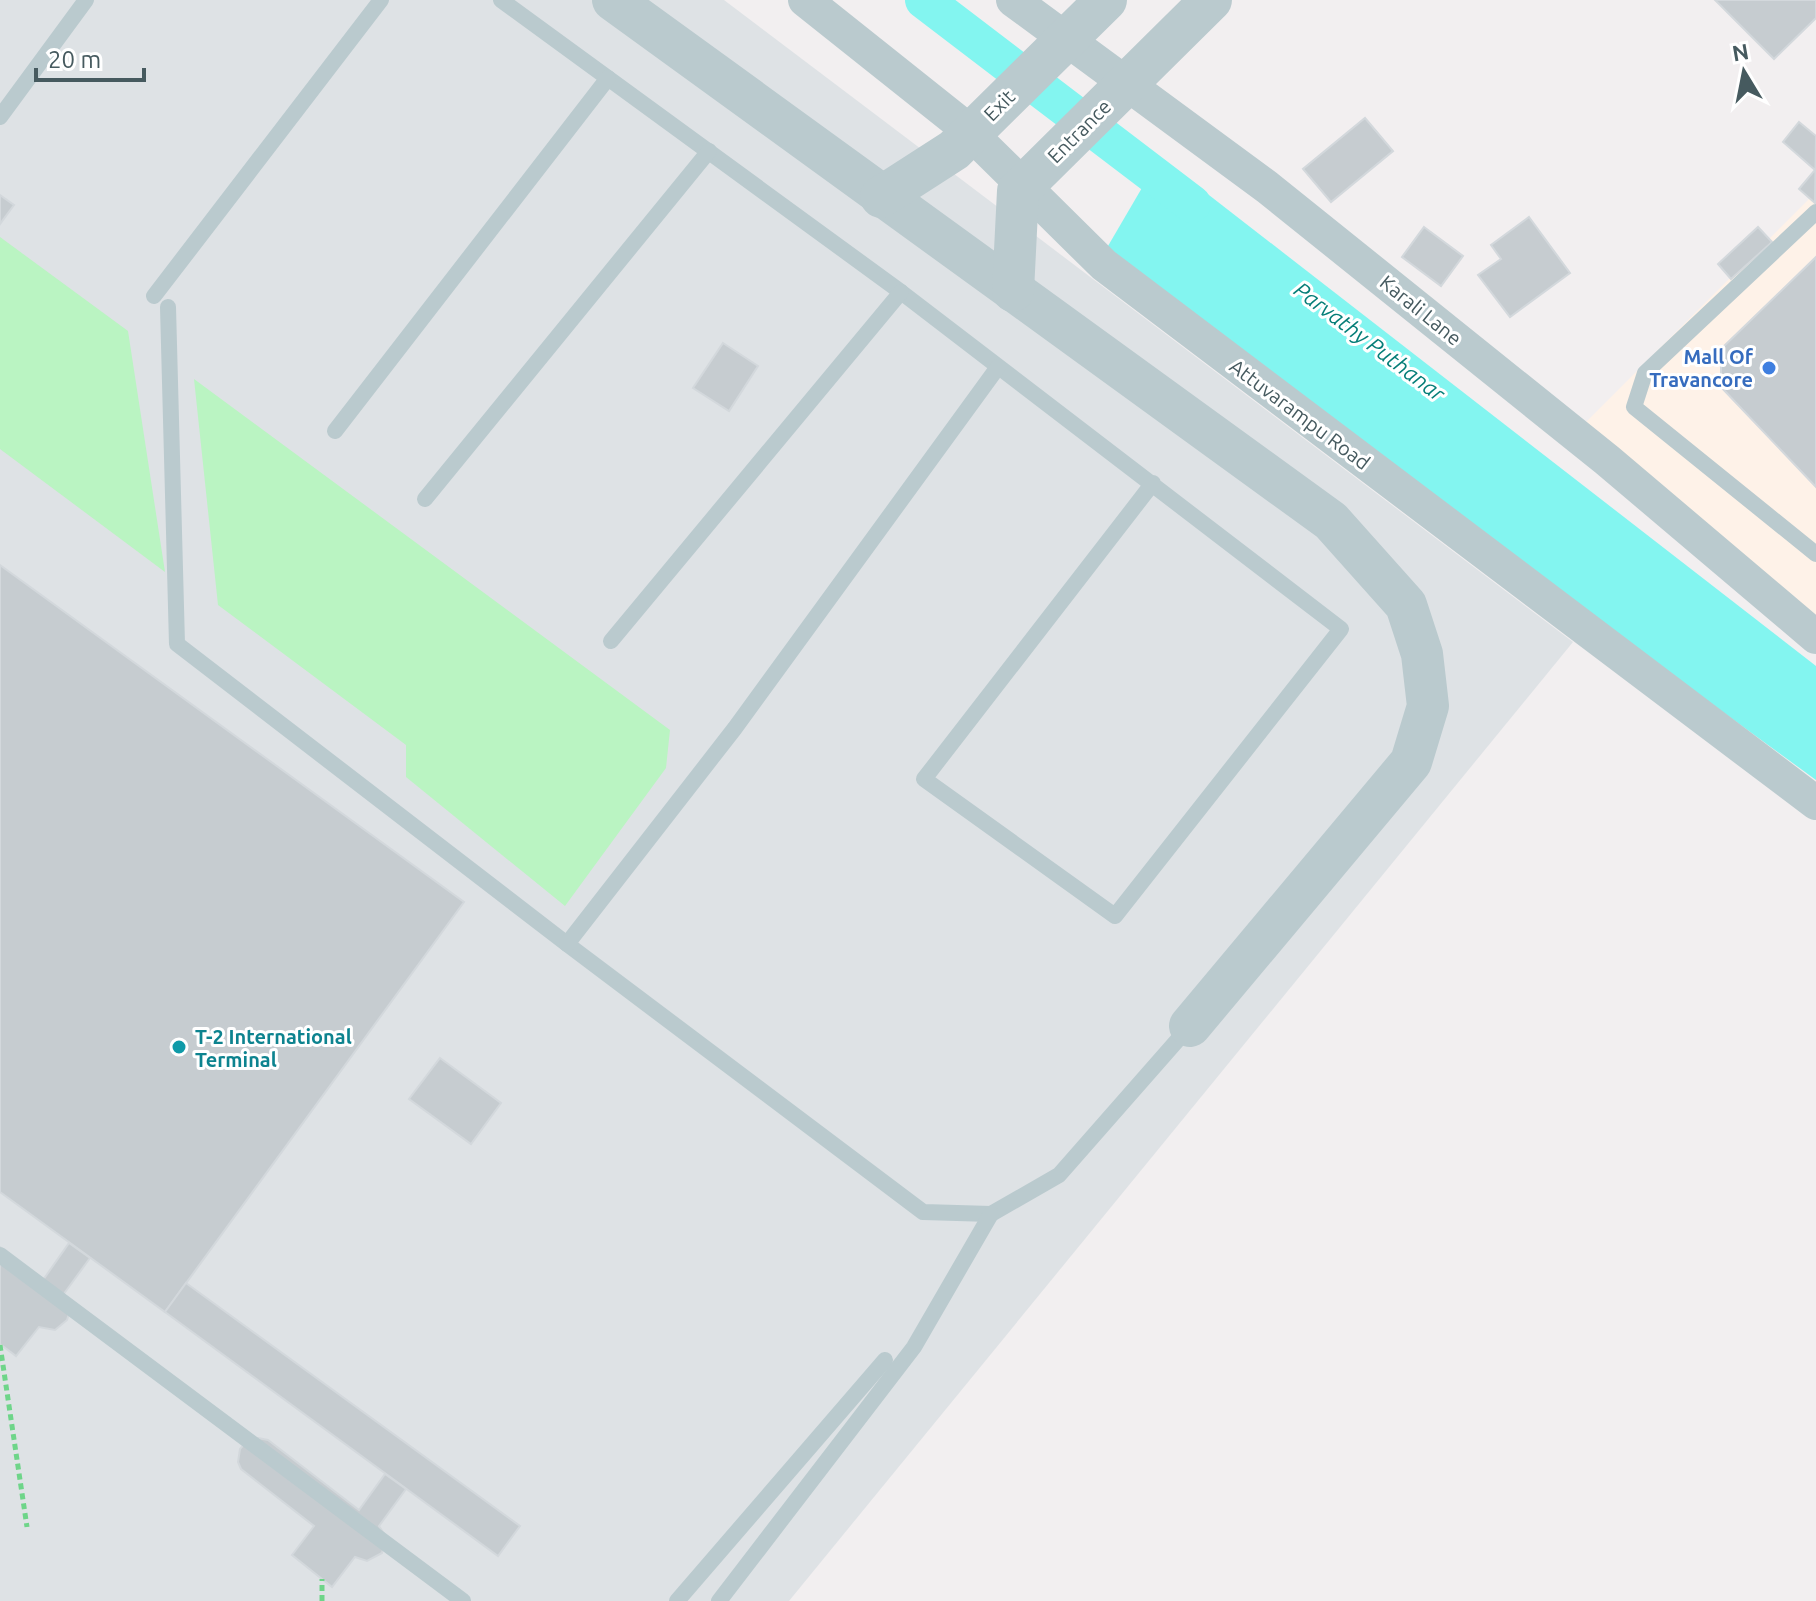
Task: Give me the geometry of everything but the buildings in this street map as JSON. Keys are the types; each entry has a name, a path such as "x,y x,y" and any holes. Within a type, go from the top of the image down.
{"street":[{"path":"613,0 1331,521 1406,605 1422,654 1428,706 1411,762 1190,1026"},
{"name":"Attuvarampu Road","path":"805,0 962,125 1104,265 1816,803"},
{"name":"Karali Lane","path":"1013,0 1267,187 1607,460 1816,637"},
{"name":"Exit","path":"881,197 954,150 1106,0"},
{"name":"Entrance","path":"1013,291 1018,191 1211,0"}],"lane":[{"path":"0,117 86,0"},
{"path":"154,296 381,0"},
{"path":"501,0 901,292 1153,483 1341,629 1115,916 924,779 1153,483"},
{"path":"335,431 608,78"},
{"path":"425,499 709,151"},
{"path":"1816,212 1645,373 1634,407 1816,554"},
{"path":"611,641 901,292"},
{"path":"168,307 177,644 567,944 923,1212 991,1214"},
{"path":"567,944 735,728 998,367"},
{"path":"719,1601 914,1347 991,1214 1059,1175 1190,1026"},
{"path":"0,1255 463,1601"},
{"path":"677,1601 885,1360"}],"path":[{"path":"0,1345 27,1527"},
{"path":"322,1579 322,1601"}],"shaded area":[{"path":"0,0 724,0 1573,642 789,1601 0,1601"},
{"name":"Mall Of Travancore","path":"1816,192 1816,617 1579,429"}],"green space":[{"path":"0,237 128,331 165,572 0,449"},
{"path":"194,379 670,730 666,768 565,906 406,777 406,745 218,605"}],"water":[{"path":"1160,157 1816,666 1816,780 1101,258"}],"waterway":[{"name":"Parvathy Puthanar","path":"924,0 1192,204"}],"place":[{"name":"Mall Of Travancore","path":"1769,368"},
{"name":"T-2 International Terminal","path":"179,1047"}]}
